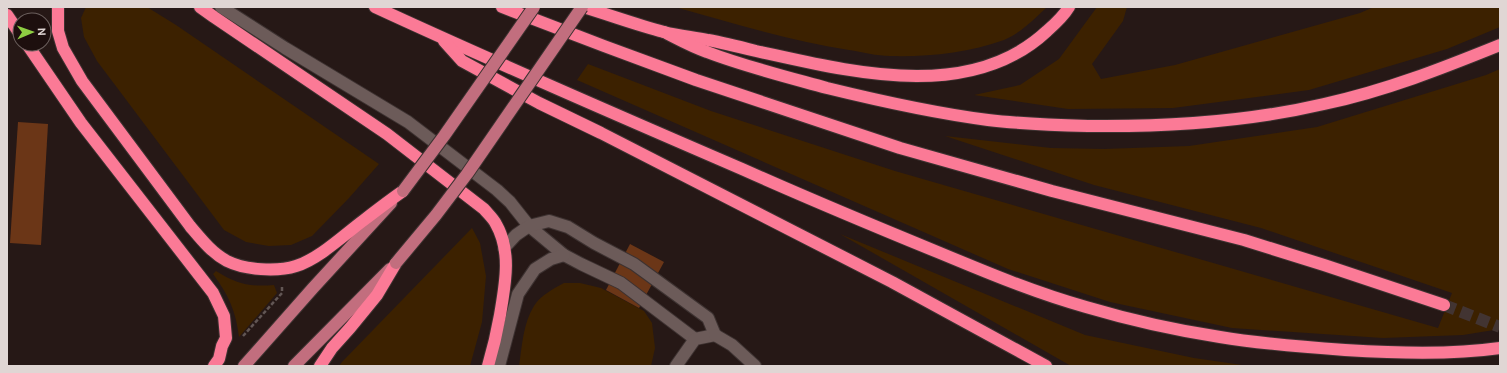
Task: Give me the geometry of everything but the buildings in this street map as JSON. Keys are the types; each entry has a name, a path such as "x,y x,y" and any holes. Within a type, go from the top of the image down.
{"highway":[{"path":"58,7 58,31 63,48 82,81 190,226 208,247 227,261 241,266 258,268 281,268 296,266 335,243 363,220 403,191"},
{"path":"200,7 387,134 484,209 496,223 504,248 506,282 494,345 488,366"},
{"path":"375,7 552,87 829,207 1006,280 1083,307 1170,328 1220,338 1294,347 1363,351 1444,352 1500,348"},
{"path":"502,7 696,80 900,148 1052,191 1244,240 1444,305"},
{"path":"583,7 664,32 847,70 914,76 940,76 993,64 1017,55 1038,40 1063,17 1069,7"},
{"path":"664,32 704,51 740,64 855,95 921,109 989,120 1040,125 1165,125 1218,121 1324,104 1390,86 1441,69 1500,45"},
{"path":"441,37 462,61 539,103 601,133 892,282 1046,366"},
{"path":"33,52 81,122 213,293 224,316 226,338 219,358 214,366"},
{"path":"320,366 332,348 377,295 396,262"}],"main road":[{"path":"244,366 313,288 403,191 444,136 534,7"},
{"path":"294,366 396,262 436,215 472,167 583,7"}],"lane":[{"path":"221,7 408,122 497,190 510,202 529,226 564,255 621,283 695,339"},
{"path":"504,248 516,235 529,226 549,221 568,227 594,243 634,264 708,318 715,335 732,345 755,366"},
{"path":"499,366 518,294 535,269 551,259 564,255"},
{"path":"676,366 695,339 715,335"}],"path":[{"path":"226,338 237,342 282,293 281,268"}],"shaded area":[{"path":"86,7 147,7 176,25 379,164 312,236 291,245 269,246 246,242 224,230 97,61 84,37 81,18"},
{"path":"675,7 1047,7 1022,30 1004,40 976,48 948,53 933,55 885,56 805,42"},
{"path":"1097,7 1127,7 1123,21 1092,64 1101,79 1175,65 1360,13 1374,7 1500,7 1500,27 1447,49 1309,90 1173,108 1068,109 974,95 1020,85 1059,59"},
{"path":"588,64 711,111 895,171 1438,328 1452,293 1261,228 1094,185 945,136 1051,148 1104,149 1189,146 1317,127 1486,75 1500,69 1500,329 1463,335 1383,338 1232,328 1110,302 1008,269 577,80"},
{"path":"472,228 480,243 486,276 482,322 470,366 339,366 342,362"},
{"path":"840,234 1085,335 1194,358 1249,366 1071,366"},
{"path":"216,271 230,279 244,284 274,285 277,293 239,337 236,319 230,303 213,274"},
{"path":"564,283 580,283 601,288 644,311 652,323 655,348 651,366 519,366 527,320 530,313 540,299"}],"tunnel":[{"path":"1444,305 1500,327"}]}
